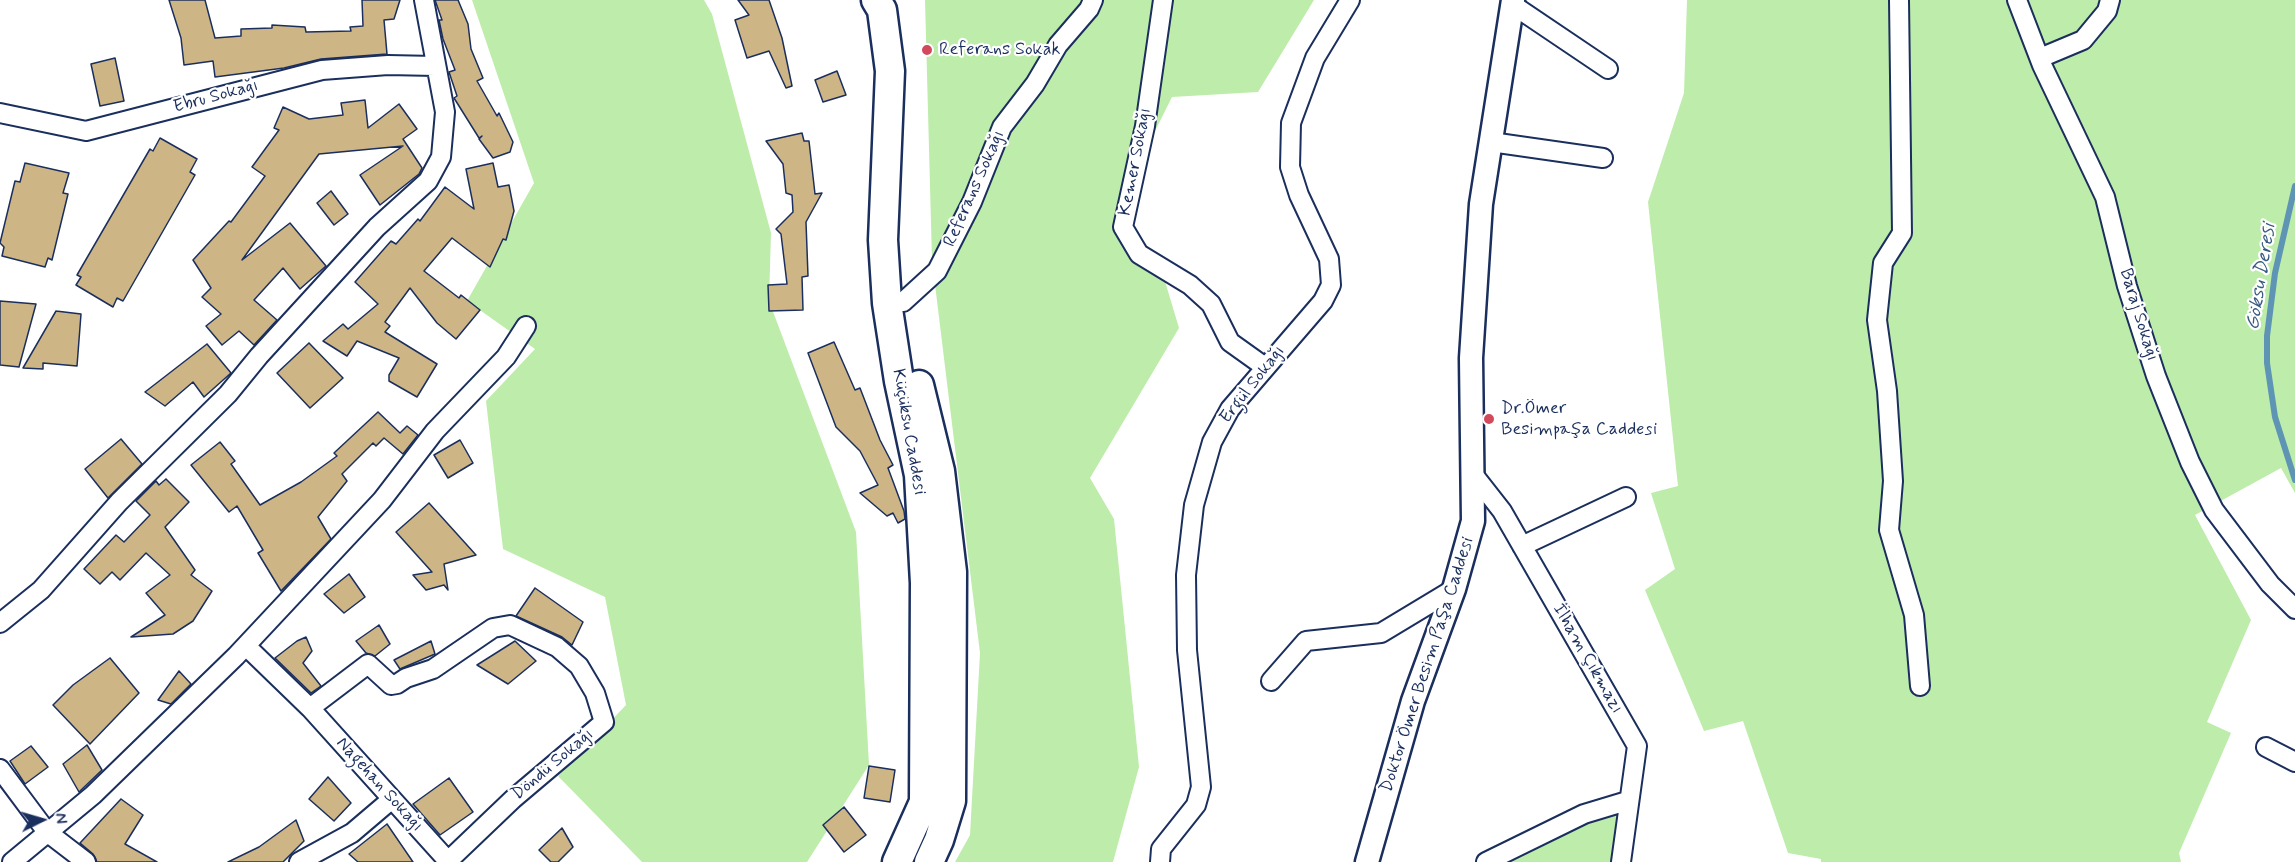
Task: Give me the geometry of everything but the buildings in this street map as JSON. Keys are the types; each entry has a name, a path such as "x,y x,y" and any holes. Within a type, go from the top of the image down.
{"main road":[{"name":"Küçüksu Caddesi","path":"876,0 882,10 890,71 883,240 895,303 917,375 940,471 952,572 951,801 939,840 929,862"},
{"name":"Küçüksu Caddesi","path":"896,0 909,60 901,245 895,303 899,381 920,474 925,583 924,802 897,862"}],"street":[{"path":"0,623 41,590 119,502 228,394 259,356 377,227 428,181 441,157 445,112 424,0"},
{"name":"Referans Sokağı","path":"895,303 937,271 972,202 1002,127 1035,84 1058,45 1089,9 1093,0"},
{"name":"Kemer Sokağı","path":"1163,0 1145,126 1123,227 1139,254 1190,285 1210,304 1230,342 1265,367"},
{"name":"Ergül Sokağı","path":"1161,862 1161,849 1196,805 1200,787 1187,650 1186,575 1194,505 1212,442 1230,409 1323,301 1331,285 1329,259 1299,195 1290,167 1290,123 1315,58 1350,0"},
{"path":"1899,0 1902,233 1883,263 1877,320 1887,391 1893,481 1889,530 1914,615 1920,686"},
{"name":"Baraj Sokağı","path":"2017,0 2040,58 2105,197 2131,297 2156,376 2190,462 2214,510 2270,584 2295,609"},
{"path":"2040,58 2083,40 2107,11 2110,0"},
{"path":"1513,3 1608,69"},
{"name":"Doktor Ömer Besim Paşa Caddesi","path":"1367,862 1413,700 1454,589 1473,521 1471,358 1481,204 1513,3"},
{"name":"Ebru Sokağı","path":"0,113 87,131 322,70 388,65 435,66"},
{"path":"1491,142 1603,158"},
{"path":"12,862 93,795 246,646 382,500 435,431 506,357 526,326"},
{"name":"İlham Çıkmazı","path":"1473,474 1502,511 1637,746 1627,801 1621,862"},
{"path":"1522,546 1626,497"},
{"path":"1271,681 1306,641 1381,633 1454,589"},
{"name":"Döndü Sokağı","path":"310,708 368,663 391,685 397,684 406,678 433,669 493,628 510,625 557,647 579,666 595,693 604,722 513,799 447,862"},
{"path":"246,646 310,708"},
{"name":"Nagehan Sokağı","path":"310,708 447,862"},
{"path":"2266,747 2295,762"},
{"path":"0,769 47,832 86,862"},
{"path":"299,862 352,833 392,799"},
{"path":"1486,862 1584,814 1627,801"}],"green space":[{"path":"472,0 704,0 712,14 771,233 769,301 856,532 869,765 807,862 642,862 558,776 626,705 605,597 503,549 486,401 535,349 467,301 534,183"},
{"path":"925,0 1314,0 1258,92 1172,97 1149,143 1130,226 1158,258 1179,328 1090,478 1114,519 1139,767 1113,862 955,862 970,835 980,653 932,260"},
{"path":"1687,0 2295,0 2295,493 2281,468 2195,515 2251,620 2207,722 2231,733 2179,853 2181,862 1821,862 1821,859 1788,853 1743,721 1704,731 1645,590 1675,569 1651,493 1678,486 1648,202 1684,93"},
{"path":"1637,800 1626,862 1488,862"}],"waterway":[{"name":"Göksu Deresi","path":"2295,186 2275,273 2267,336 2267,363 2275,417 2295,480"}],"place":[{"name":"Referans Sokak","path":"927,50"},
{"name":"Dr.Ömer Besimpaşa Caddesi","path":"1489,419"}]}
